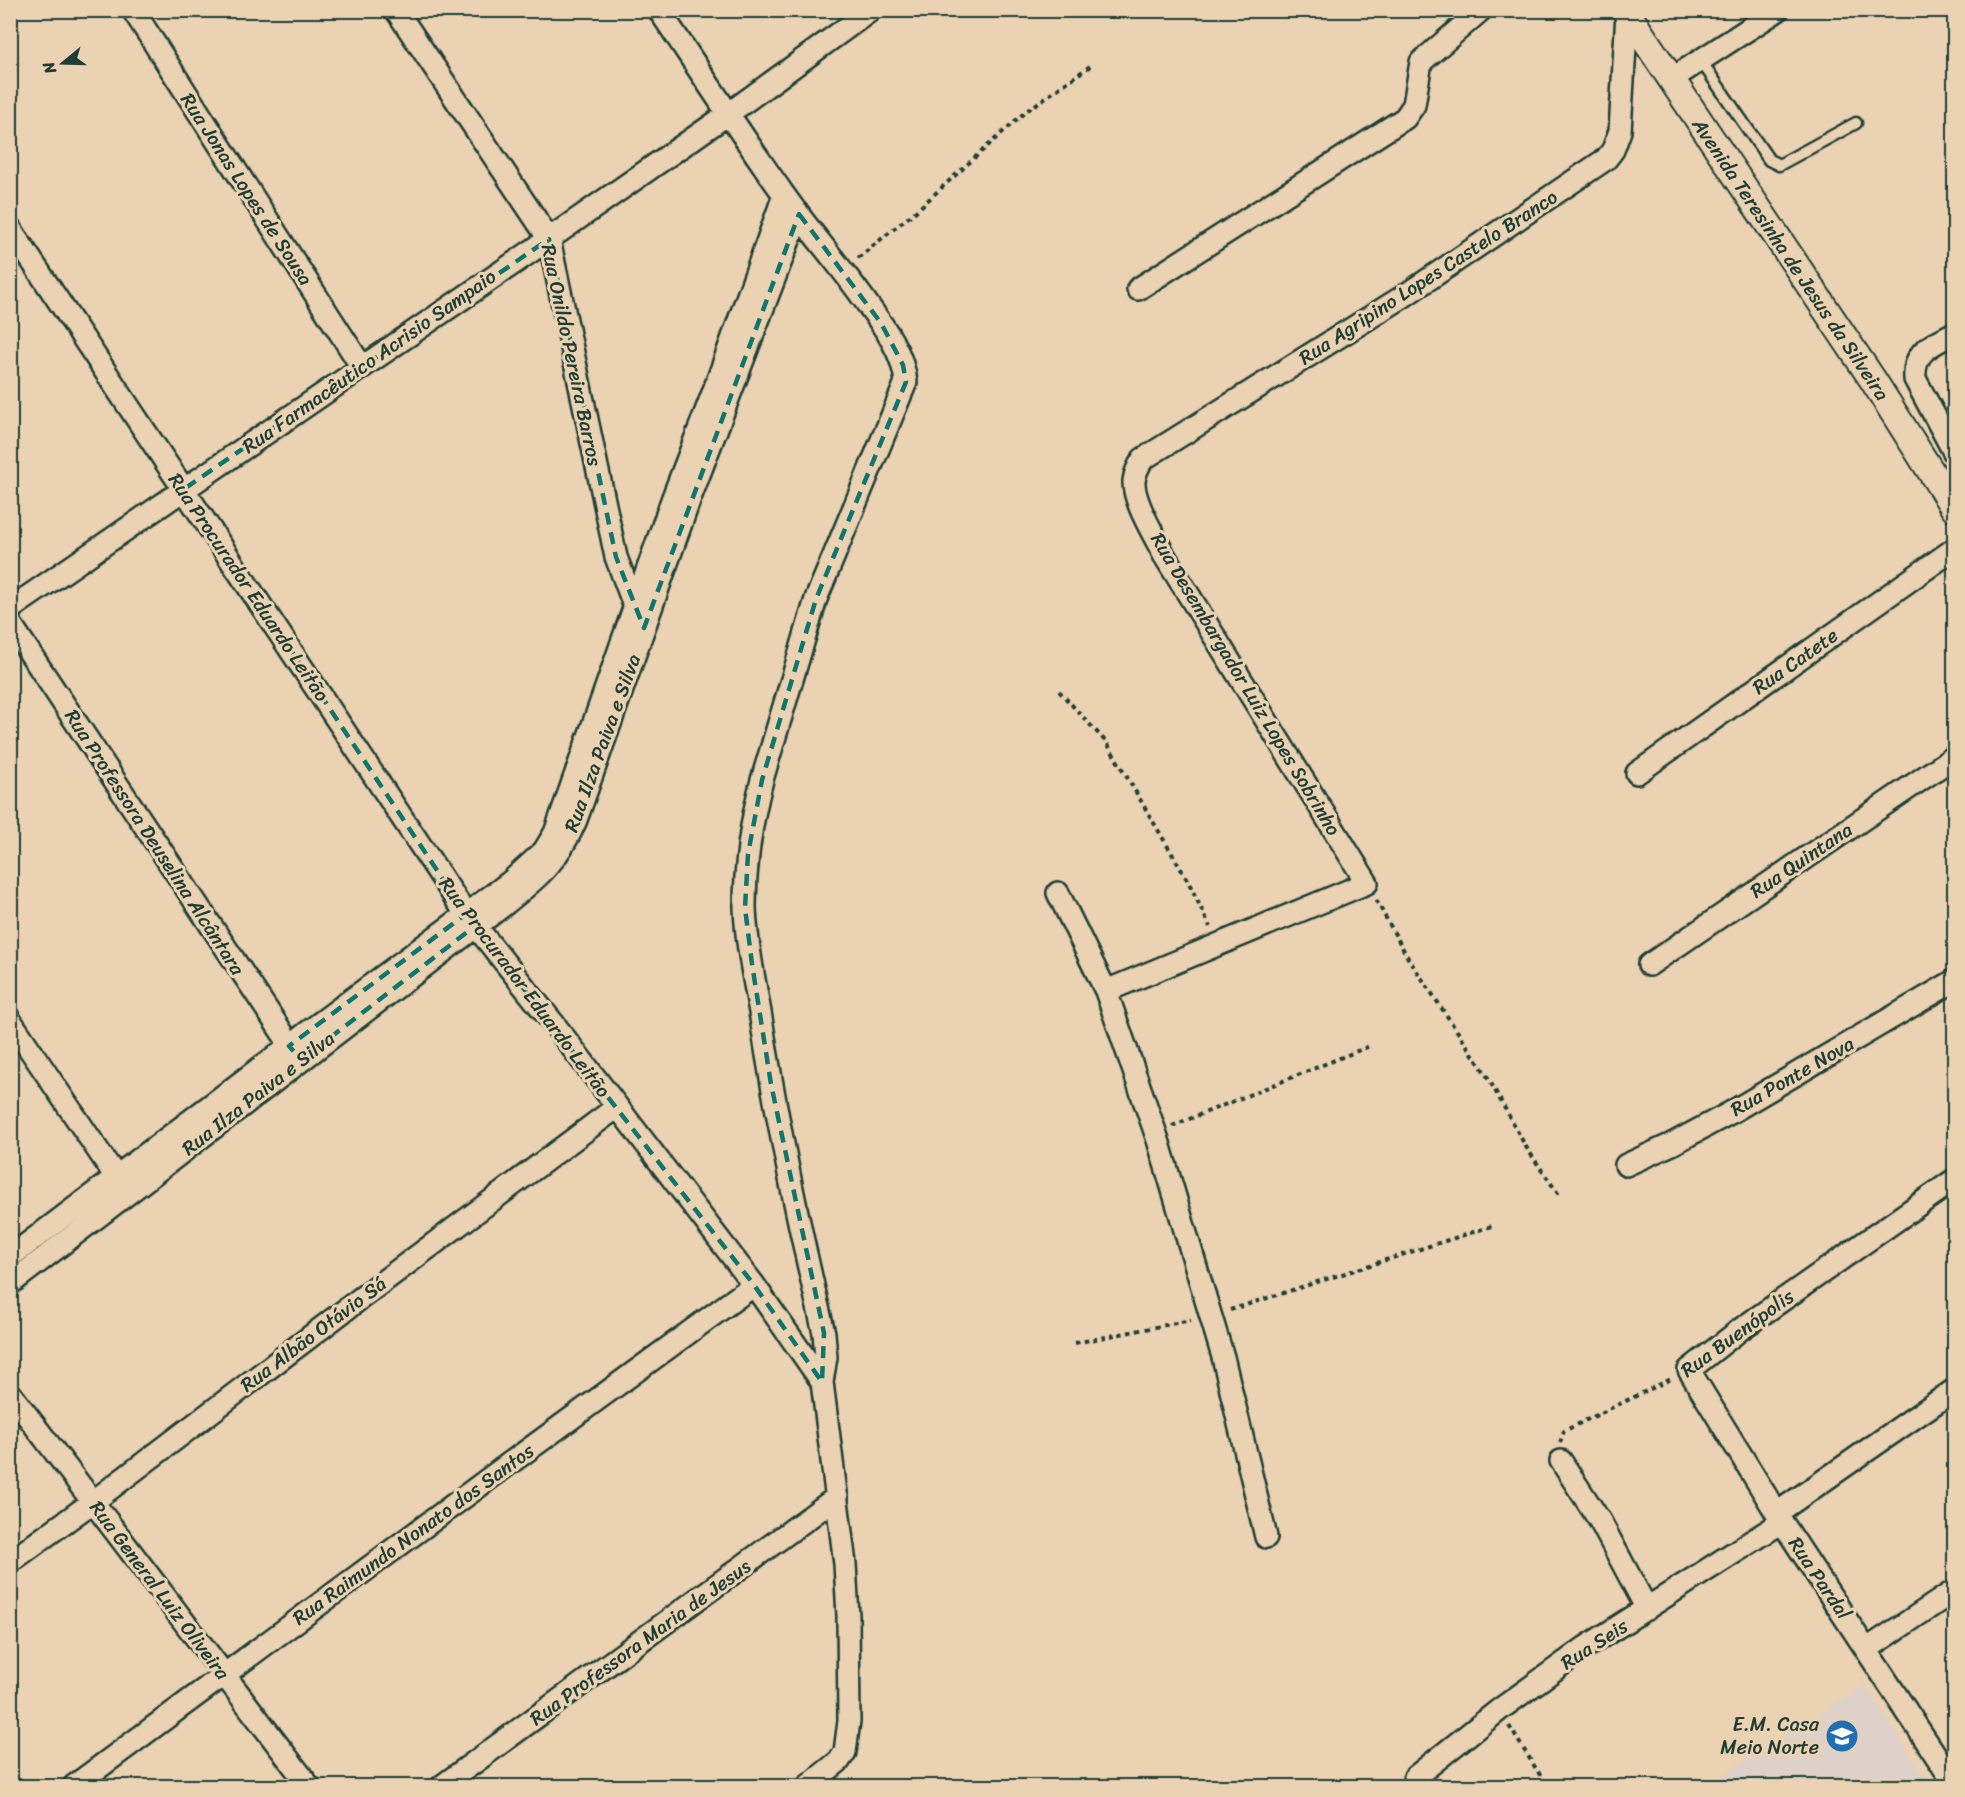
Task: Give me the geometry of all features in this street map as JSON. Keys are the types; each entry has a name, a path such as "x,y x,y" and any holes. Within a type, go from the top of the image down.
{"street":[{"name":"Rua Jonas Lopes de Sousa","path":"133,10 362,367"},
{"name":"Rua Onildo Pereira Barros","path":"396,10 549,239 615,556 644,629"},
{"path":"659,10 784,195 844,270 895,345 903,365 906,382 816,599 755,808 748,854 745,908 771,1084 807,1262 824,1333 826,1357 822,1382"},
{"name":"Rua Farmacêutico Acrisio Sampaio","path":"10,609 549,239 728,114 871,10"},
{"path":"1138,289 1406,118 1414,105 1421,62 1481,10"},
{"path":"1671,80 1778,10"},
{"name":"Avenida Teresinha de Jesus da Silveira","path":"1626,12 1873,380 1954,508"},
{"name":"Rua Agripino Lopes Castelo Branco","path":"1134,482 1143,459 1404,296 1606,159 1613,150 1620,131 1626,12"},
{"name":"Rua Ilza Paiva e Silva","path":"471,920 524,871 549,844 580,766 634,607 784,195"},
{"name":"Rua Ilza Paiva e Silva","path":"10,1284 123,1185 471,920 536,879 564,847 576,820 690,498 799,214"},
{"name":"Rua Procurador Eduardo Leitão","path":"10,228 471,920 554,1024 754,1285 822,1382 845,1564 848,1616 848,1744 839,1761 808,1786"},
{"path":"1954,333 1920,353 1914,370 1915,379 1954,452"},
{"name":"Rua Desembargador Luiz Lopes Sobrinho","path":"1134,482 1141,509 1164,555 1367,883"},
{"name":"Rua Catete","path":"1637,773 1954,549"},
{"name":"Rua Professora Deuselina Alcântara","path":"10,623 295,1053"},
{"name":"Rua Quintana","path":"1648,965 1954,757"},
{"path":"1106,991 1367,883"},
{"path":"1058,893 1106,991 1156,1133 1223,1358 1266,1537"},
{"name":"Rua Ponte Nova","path":"1626,1165 1730,1113 1954,981"},
{"path":"10,1020 123,1185"},
{"name":"Rua Albão Otávio Sá","path":"10,1562 617,1107"},
{"name":"Rua Buenópolis","path":"1689,1370 1780,1301 1954,1180"},
{"name":"Rua Ilza Paiva e Silva","path":"10,1257 123,1185"},
{"name":"Rua Raimundo Nonato dos Santos","path":"74,1786 754,1285"},
{"name":"Rua Pardal","path":"1689,1370 1779,1517 1954,1783"},
{"name":"Rua Seis","path":"1415,1777 1499,1710 1586,1647 1647,1609 1779,1517 1954,1390"},
{"name":"Rua General Luiz Oliveira","path":"10,1393 309,1786"},
{"path":"1561,1461 1600,1521 1647,1609"},
{"name":"Rua Professora Maria de Jesus","path":"442,1786 837,1497"},
{"path":"1867,1649 1954,1591"}],"lane":[{"path":"1701,61 1774,164 1779,165 1856,123"}],"path":[{"path":"844,270 916,211 1025,112 1090,66"},
{"path":"1059,691 1107,744 1188,881 1218,944"},
{"path":"1367,883 1408,958 1486,1074 1526,1147 1559,1195"},
{"path":"1156,1133 1372,1046"},
{"path":"1075,1343 1211,1316 1495,1225"},
{"name":"Rua Buenópolis","path":"1561,1461 1559,1449 1564,1431 1689,1370"},
{"path":"1499,1710 1547,1786"}],"highlighted area":[{"path":"799,214 881,323 903,365 906,382 816,599 762,780 748,854 745,908 752,964 771,1084 824,1333 822,1382 754,1285 475,926 301,1060 289,1046 466,914 184,489 549,239 616,557 644,628"}],"shaded area":[{"name":"E.M. Casa Meio Norte","path":"1865,1685 1930,1786 1706,1786"}],"place":[{"name":"E.M. Casa Meio Norte","path":"1842,1736"}]}
